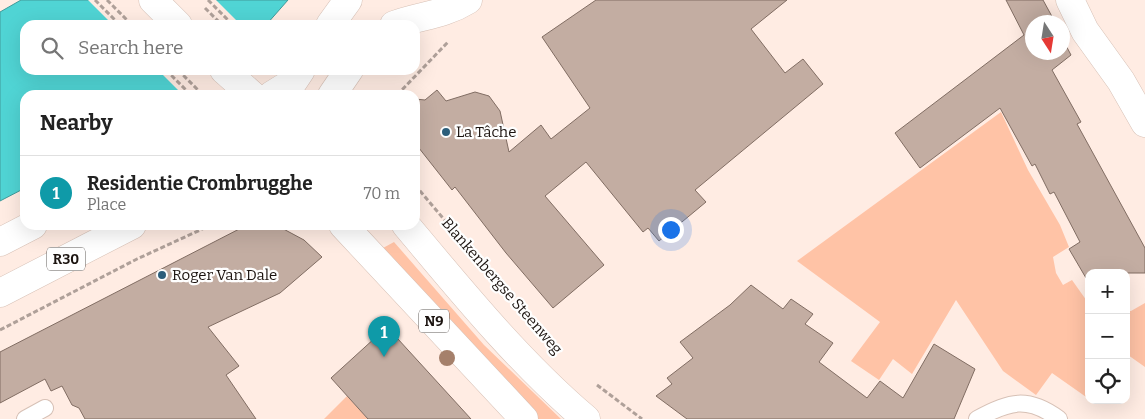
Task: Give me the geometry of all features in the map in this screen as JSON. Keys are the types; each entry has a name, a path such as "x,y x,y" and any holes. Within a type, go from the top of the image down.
{"main road":[{"path":"153,0 173,20"},
{"path":"334,20 348,0"},
{"path":"388,20 404,0"},
{"path":"1070,0 1085,31 1121,81 1145,123"},
{"path":"407,20 438,15 467,1"},
{"path":"280,90 293,82 298,75"},
{"path":"335,90 346,75"},
{"path":"0,242 23,230"},
{"name":"R30","path":"0,293 122,230"},
{"name":"N9","path":"348,230 524,419"},
{"name":"Blankenbergse Steenweg","path":"410,230 467,299 514,349 586,419"}],"lane":[{"path":"976,419 995,409 1017,403 1042,406 1059,419"},
{"path":"25,419 45,408"}],"path":[{"path":"95,0 115,20"},
{"path":"107,0 127,20"},
{"path":"208,0 228,20"},
{"path":"420,71 448,42 467,1"},
{"path":"203,6 217,20"},
{"path":"171,75 186,90"},
{"path":"183,75 198,90"},
{"path":"402,90 416,75"},
{"name":"Blankenbergse Steenweg","path":"420,191 511,298"},
{"path":"0,330 137,259 200,230"},
{"path":"592,382 642,419"}],"shaded area":[{"path":"1001,112 1028,170 1060,225 1069,247 1053,257 1056,273 1063,285 1072,280 1085,298 1085,396 1052,373 1036,395 1003,371 956,300 912,374 893,359 879,380 851,361 880,322 797,261"},
{"path":"394,242 484,345 561,419 531,419 383,248"},
{"path":"1145,303 1145,367 1130,356 1131,311"},
{"path":"347,396 368,419 324,419"}],"water":[{"path":"21,0 288,0 270,20 20,20 20,75 224,75 209,90 20,90 20,191 0,201 0,12"}],"pier":[{"path":"88,0 216,0 236,20 108,20"},
{"path":"163,75 226,75 213,90 178,90"}],"building":[{"path":"596,0 787,0 751,29 785,73 803,59 823,84 695,190 706,202 659,241 648,228 643,232 586,162 545,196 604,265 553,308 506,253 455,187 452,190 420,149 420,100 425,100 437,90 446,101 475,92 489,96 500,111 509,152 541,125 551,139 590,108 542,37"},
{"path":"1006,0 1043,0 1051,15 1025,15 1025,60 1065,60 1052,70 1081,122 1077,124 1145,248 1145,273 1130,273 1130,269 1085,269 1085,276 1069,249 1080,242 1054,192 1050,194 1035,164 1032,166 1000,108 920,168 895,133 1024,35"},
{"path":"237,230 285,230 304,240 322,257 280,293 208,327 239,366 226,375 256,419 85,419 79,408 72,405 62,386 51,391 45,379 0,403 0,352"},
{"path":"751,285 783,309 791,299 813,314 805,324 833,343 819,362 867,398 880,381 903,398 934,344 975,369 954,419 687,419 656,396 672,384 667,378 693,358 680,342 730,305"},
{"path":"387,327 471,419 368,419 331,378"}],"place":[{"name":"La Tâche","path":"446,132"},
{"name":"Roger Van Dale","path":"162,275"},
{"name":"Residentie Crombrugghe","path":"384,357"}]}
